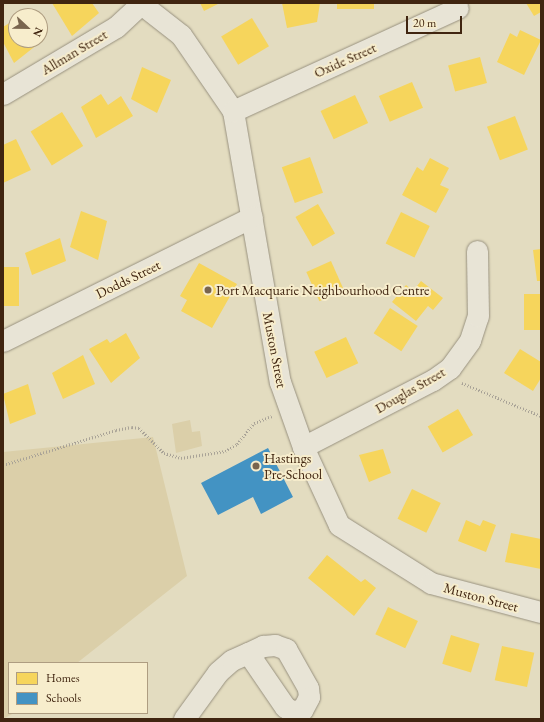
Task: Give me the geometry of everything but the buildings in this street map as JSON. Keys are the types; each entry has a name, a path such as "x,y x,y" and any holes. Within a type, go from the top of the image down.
{"street":[{"name":"Allman Street","path":"3,94 116,27 141,4"},
{"name":"Muston Street","path":"141,4 181,35 233,111 280,382 302,448 339,525 431,583 541,612"},
{"name":"Oxide Street","path":"233,111 458,8"},
{"name":"Dodds Street","path":"3,341 252,217"},
{"name":"Douglas Street","path":"302,448 441,375 458,358 475,328 478,316 477,251"},
{"path":"184,719 218,672 232,660 248,653"}],"path":[{"path":"441,375 541,416"},
{"path":"3,465 116,430 132,427 139,428 164,453 181,458 225,451 237,444 254,423 289,410"}],"shaded area":[{"path":"190,420 192,432 200,431 202,446 176,453 172,424"},
{"path":"153,437 187,576 78,662 8,662 8,714 12,714 3,719 3,452"}],"place":[{"name":"Port Macquarie Neighbourhood Centre","path":"208,290"},
{"name":"Hastings Pre-School","path":"256,466"}]}
